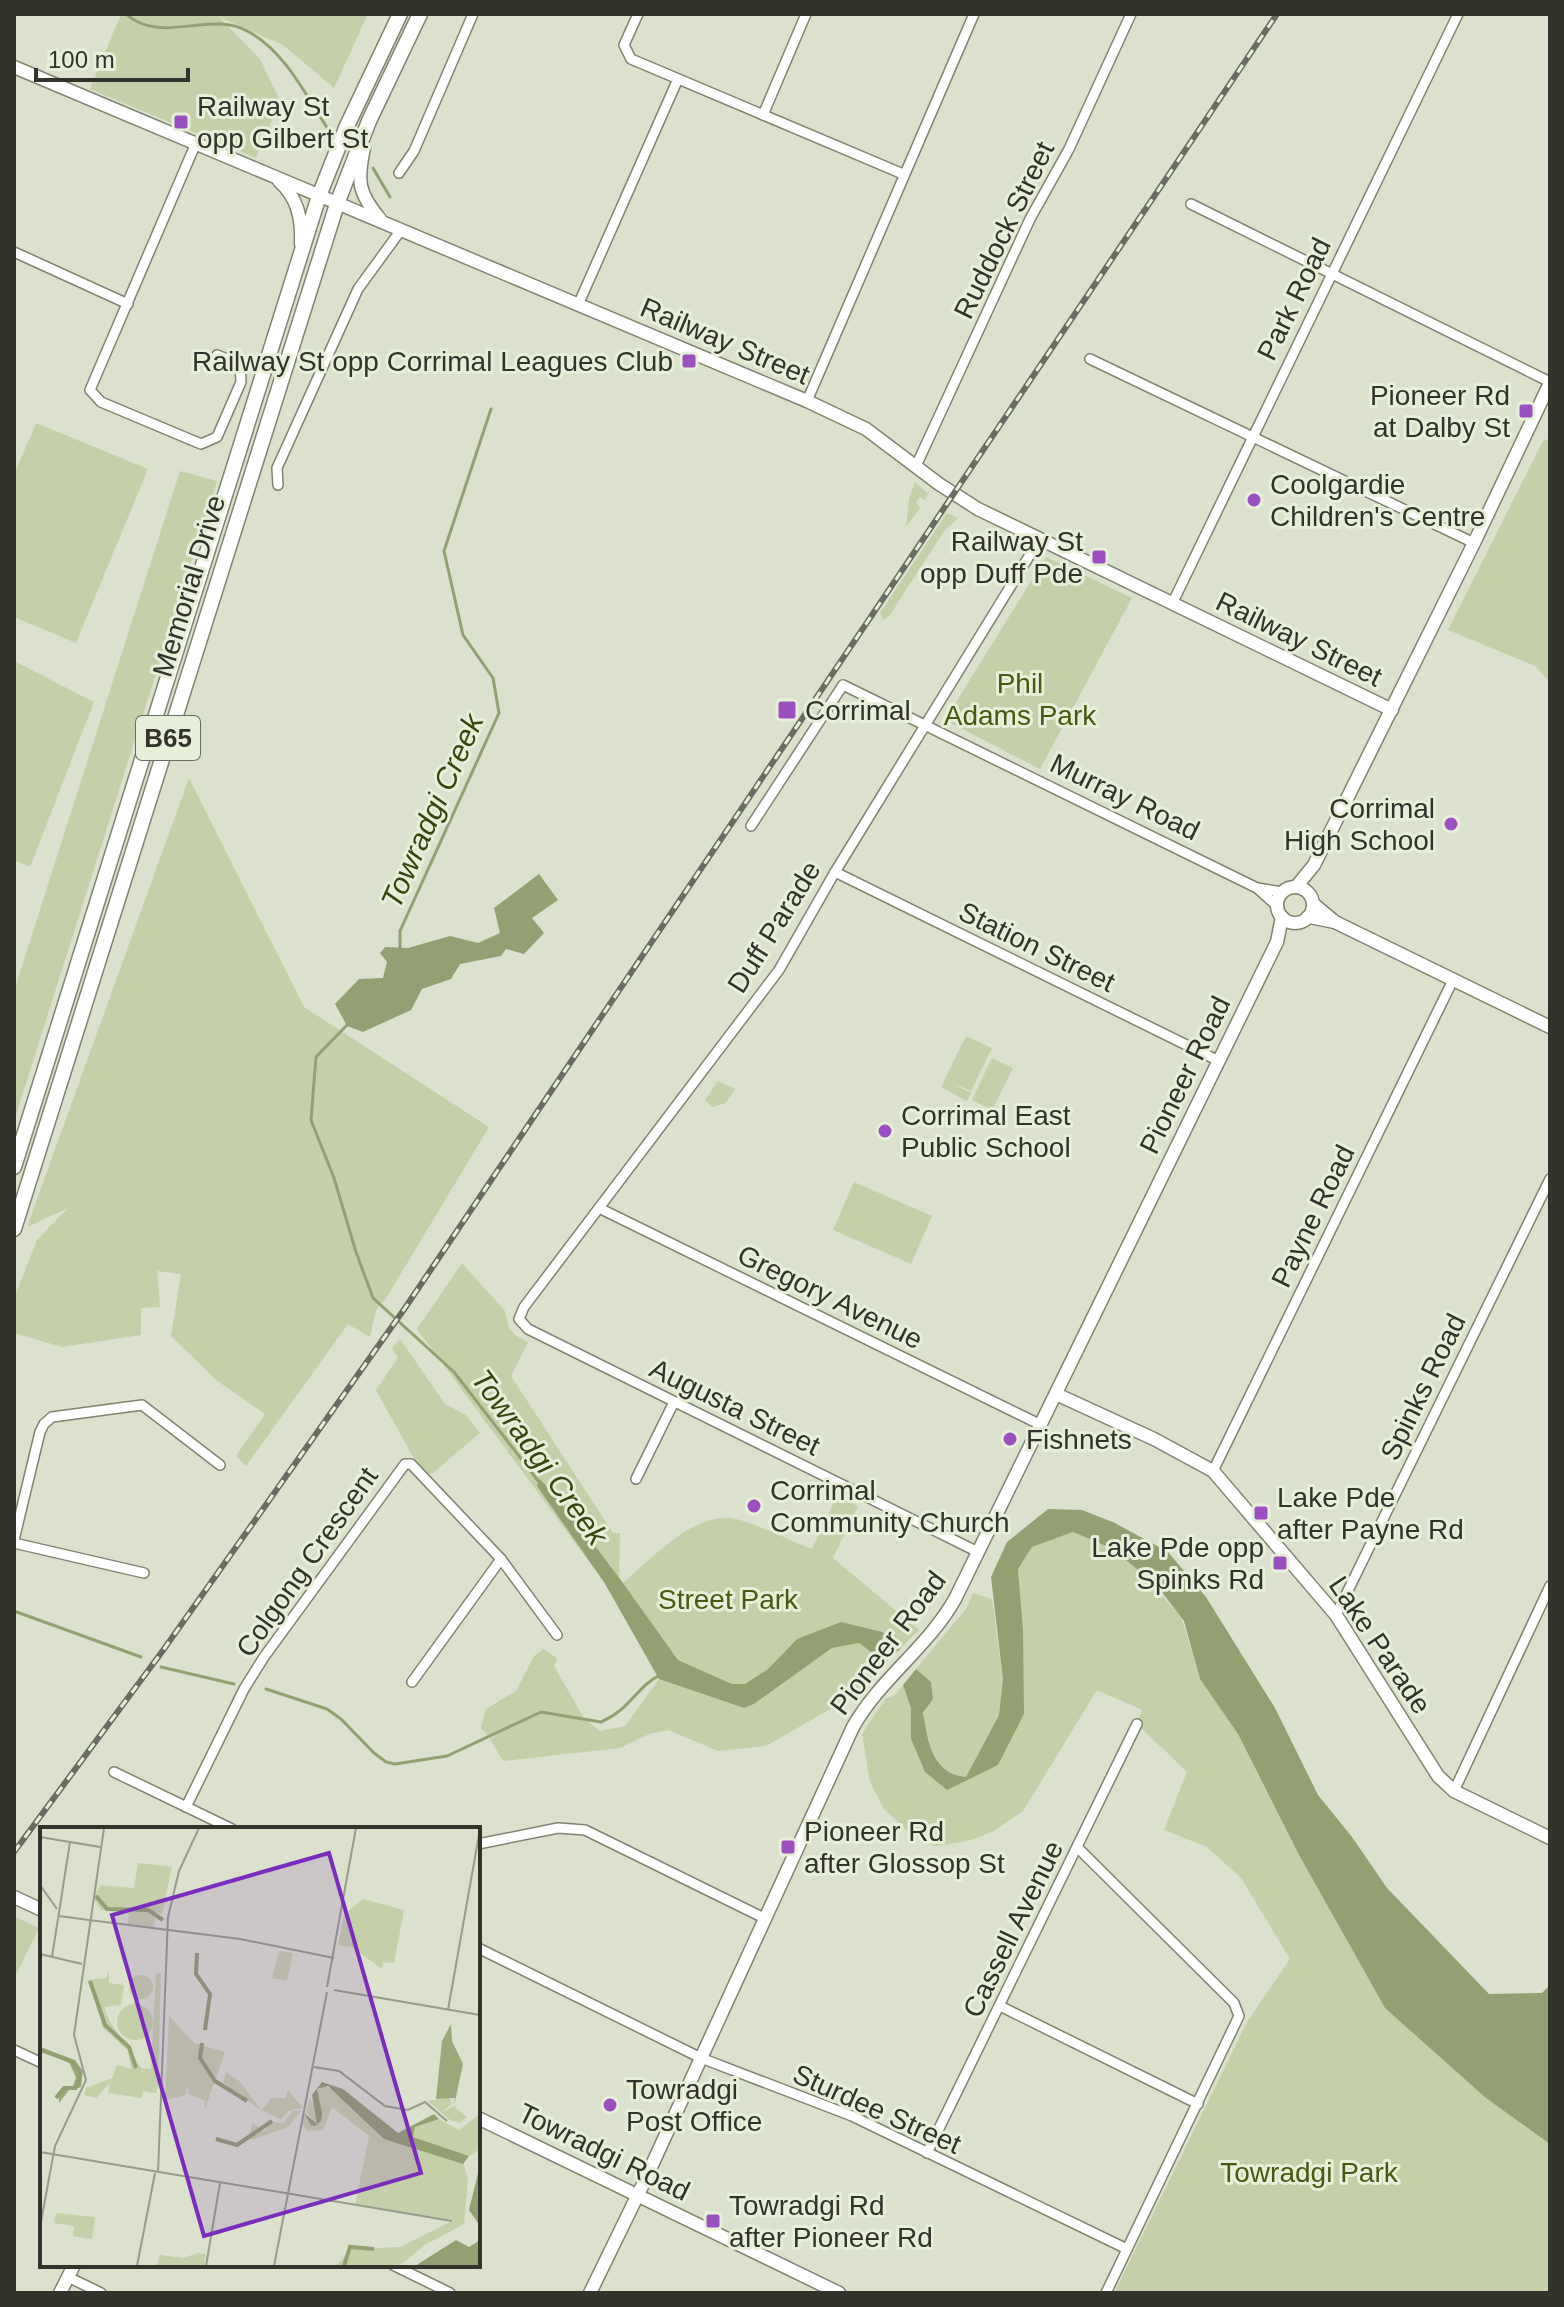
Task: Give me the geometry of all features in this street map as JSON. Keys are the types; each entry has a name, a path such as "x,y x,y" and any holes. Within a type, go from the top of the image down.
{"main road":[{"name":"Memorial Drive","path":"14,1167 319,196 352,115 400,14"},
{"name":"Memorial Drive","path":"14,1229 337,204 369,121 420,14"},
{"name":"Railway Street","path":"14,67 807,401 866,429 969,504 1392,710"},
{"path":"369,121 360,165 360,190 382,222"},
{"path":"271,175 288,189 296,204 301,229 300,255"},
{"path":"1314,865 1312,910 1301,920 1279,911 1282,892 1296,887 1314,865 1550,383"},
{"path":"1296,887 1311,898"},
{"name":"Pioneer Road","path":"1277,942 1279,911"},
{"name":"Pioneer Road","path":"590,2293 853,1727 868,1703 949,1610 1277,942 1301,920"},
{"path":"1337,923 1550,1027"},
{"name":"Lake Parade","path":"1056,1394 1154,1439 1213,1471 1336,1615 1432,1768 1454,1791 1550,1838"},
{"path":"14,1897 40,1909"},
{"name":"Towradgi Road","path":"480,2119 839,2293"},
{"path":"60,2293 71,2271"}],"street":[{"path":"399,173 414,151 473,14"},
{"path":"638,14 624,45 631,59 903,174"},
{"path":"763,115 806,14"},
{"path":"807,401 974,14"},
{"name":"Ruddock Street","path":"916,466 1030,219 1069,149 1131,14"},
{"name":"Park Road","path":"1172,604 1458,14"},
{"path":"578,305 678,79"},
{"path":"196,143 90,390 101,402 201,444 217,437 241,382 240,364 217,355"},
{"path":"1191,204 1550,383"},
{"path":"278,485 277,468 358,289 401,230"},
{"path":"14,252 128,304"},
{"path":"1090,359 1474,543"},
{"name":"Duff Parade","path":"519,1319 524,1307 779,970 835,872 1039,540"},
{"name":"Murray Road","path":"751,826 843,685 1257,888 1282,892"},
{"name":"Station Street","path":"835,872 1219,1061"},
{"name":"Murray Road","path":"1257,888 1279,911"},
{"path":"1311,898 1337,923"},
{"path":"1301,920 1337,923"},
{"name":"Payne Road","path":"1213,1471 1453,980"},
{"name":"Spinks Road","path":"1336,1615 1550,1179"},
{"name":"Gregory Avenue","path":"599,1208 1041,1425"},
{"name":"Augusta Street","path":"519,1319 528,1329 978,1552"},
{"path":"636,1479 674,1402"},
{"path":"144,1573 14,1541 44,1424 52,1417 142,1405 220,1465"},
{"name":"Colgong Crescent","path":"186,1807 244,1689 264,1657 405,1464 411,1464 501,1559 557,1635"},
{"path":"412,1682 501,1559"},
{"path":"1454,1791 1550,1586"},
{"name":"Cassell Avenue","path":"927,2153 1137,1724"},
{"path":"114,1772 228,1827"},
{"path":"480,1844 558,1828 585,1830 764,1918"},
{"path":"1077,1847 1238,2009 1238,2023 1106,2293"},
{"name":"Sturdee Street","path":"480,1949 701,2058 852,2116 1127,2249"},
{"path":"1000,2006 1198,2104"},
{"path":"14,2065 17,2051 40,2062"},
{"path":"397,2267 450,2293"},
{"path":"71,2271 101,2293"}],"green space":[{"path":"121,14 368,14 334,88 283,45 219,17 260,59 280,101 256,158 90,89"},
{"path":"36,423 148,469 76,643 14,617 14,475"},
{"path":"1550,438 1550,682 1535,666 1448,630 1543,441"},
{"path":"180,471 217,481 14,1121 14,991"},
{"path":"915,482 928,494 925,500 920,497 916,502 920,508 906,527 909,499"},
{"path":"947,513 958,518 945,530 889,616 883,620 880,613"},
{"name":"Phil Adams Park","path":"1046,557 1132,598 1040,769 945,720"},
{"path":"14,661 94,702 30,867 14,860"},
{"path":"189,778 304,1007 489,1127 385,1300 376,1310 370,1337 348,1324 246,1466 236,1456 265,1414 216,1380 171,1336 181,1274 157,1271 160,1307 141,1308 141,1335 62,1347 14,1333 14,1298 37,1240 68,1208 27,1227"},
{"path":"966,1036 992,1048 971,1091 950,1082 971,1093 967,1101 941,1087"},
{"path":"992,1058 1013,1068 992,1110 972,1100"},
{"path":"718,1081 735,1089 726,1103 713,1107 705,1100"},
{"path":"854,1182 932,1216 911,1264 833,1230"},
{"path":"462,1263 505,1311 509,1328 528,1342 511,1376 613,1533 620,1533 619,1577 604,1582 417,1329"},
{"path":"400,1339 445,1404 466,1415 480,1433 433,1473 427,1474 413,1457 376,1390 398,1358 392,1348"},
{"name":"Street Park","path":"837,1496 858,1506 833,1558 919,1630 901,1648 882,1632 797,1639 768,1669 745,1684 732,1684 678,1660 623,1583 687,1530 716,1519 740,1520 812,1549"},
{"name":"Towradgi Park","path":"1073,1532 1113,1549 1138,1570 1181,1616 1200,1679 1238,1734 1299,1855 1385,2008 1550,2138 1550,2293 1114,2293 1247,2022 1290,1959 1241,1878 1207,1847 1164,1830 1187,1772 1137,1724 1142,1710 1097,1690 1023,1811 992,1832 968,1841 935,1846 906,1830 884,1809 870,1782 862,1734 885,1699 895,1695 903,1685 911,1708 911,1739 925,1772 947,1790 969,1778 1023,1672 1018,1569 1032,1547"},
{"path":"973,1593 992,1599 1003,1679 999,1715 966,1777 946,1770 934,1755 923,1715 933,1699 931,1682 916,1669 966,1609"},
{"path":"859,1643 885,1663 858,1696 766,1746 718,1751 668,1730 649,1734 620,1748 503,1761 490,1739 515,1725 489,1737 481,1728 486,1709 516,1691 534,1656 543,1649 557,1658 554,1666 584,1718 600,1731 625,1726 659,1679 744,1708 832,1648"},
{"path":"14,1916 39,1928 14,1979"}],"shaded area":[{"path":"539,874 558,900 532,918 544,933 524,954 506,949 501,956 460,964 451,979 422,989 411,1010 363,1032 347,1026 335,1004 359,979 383,978 387,962 380,953 385,947 408,948 450,936 478,943 500,933 494,908"},
{"path":"540,1479 574,1518 678,1660 732,1684 745,1684 768,1669 797,1639 841,1622 882,1632 901,1648 885,1663 859,1643 832,1648 744,1708 659,1679 604,1582 537,1486"},
{"path":"1048,1509 1082,1510 1115,1523 1168,1552 1206,1597 1275,1708 1318,1795 1387,1888 1489,1994 1542,1993 1550,1985 1550,2144 1486,2098 1385,2008 1299,1855 1238,1734 1200,1679 1184,1621 1158,1587 1113,1549 1073,1532 1032,1547 1018,1569 1023,1630 1024,1714 998,1765 947,1790 925,1772 911,1739 911,1708 903,1685 916,1669 931,1682 933,1699 923,1713 930,1745 946,1770 966,1777 999,1715 1003,1679 991,1577 1007,1542"}],"waterway":[{"path":"126,14 140,23 155,27 218,24 249,32 285,63 330,132"},
{"path":"373,168 390,197"},
{"name":"Towradgi Creek","path":"400,948 400,931 499,713 493,678 463,635 444,551 491,409"},
{"name":"Towradgi Creek","path":"349,1023 316,1057 311,1120 334,1178 373,1298 454,1372 539,1482"},
{"path":"14,1611 141,1657"},
{"path":"161,1667 234,1684"},
{"path":"266,1689 327,1709 374,1753 386,1762 395,1764 447,1756 541,1712 601,1722 620,1711 660,1675"}],"railway":[{"path":"14,1852 164,1649 405,1308 1277,14"}],"place":[{"name":"Railway St opp Gilbert St","path":"181,122"},
{"name":"Railway St opp Corrimal Leagues Club","path":"689,361"},
{"name":"Pioneer Rd at Dalby St","path":"1526,411"},
{"name":"Coolgardie Children's Centre","path":"1254,500"},
{"name":"Railway St opp Duff Pde","path":"1099,557"},
{"name":"Corrimal","path":"787,710"},
{"name":"Corrimal High School","path":"1451,824"},
{"name":"Corrimal East Public School","path":"885,1131"},
{"name":"Fishnets","path":"1010,1439"},
{"name":"Corrimal Community Church","path":"754,1506"},
{"name":"Lake Pde after Payne Rd","path":"1261,1513"},
{"name":"Lake Pde opp Spinks Rd","path":"1280,1563"},
{"name":"Pioneer Rd after Glossop St","path":"788,1847"},
{"name":"Towradgi Post Office","path":"610,2105"},
{"name":"Towradgi Rd after Pioneer Rd","path":"713,2221"}]}
